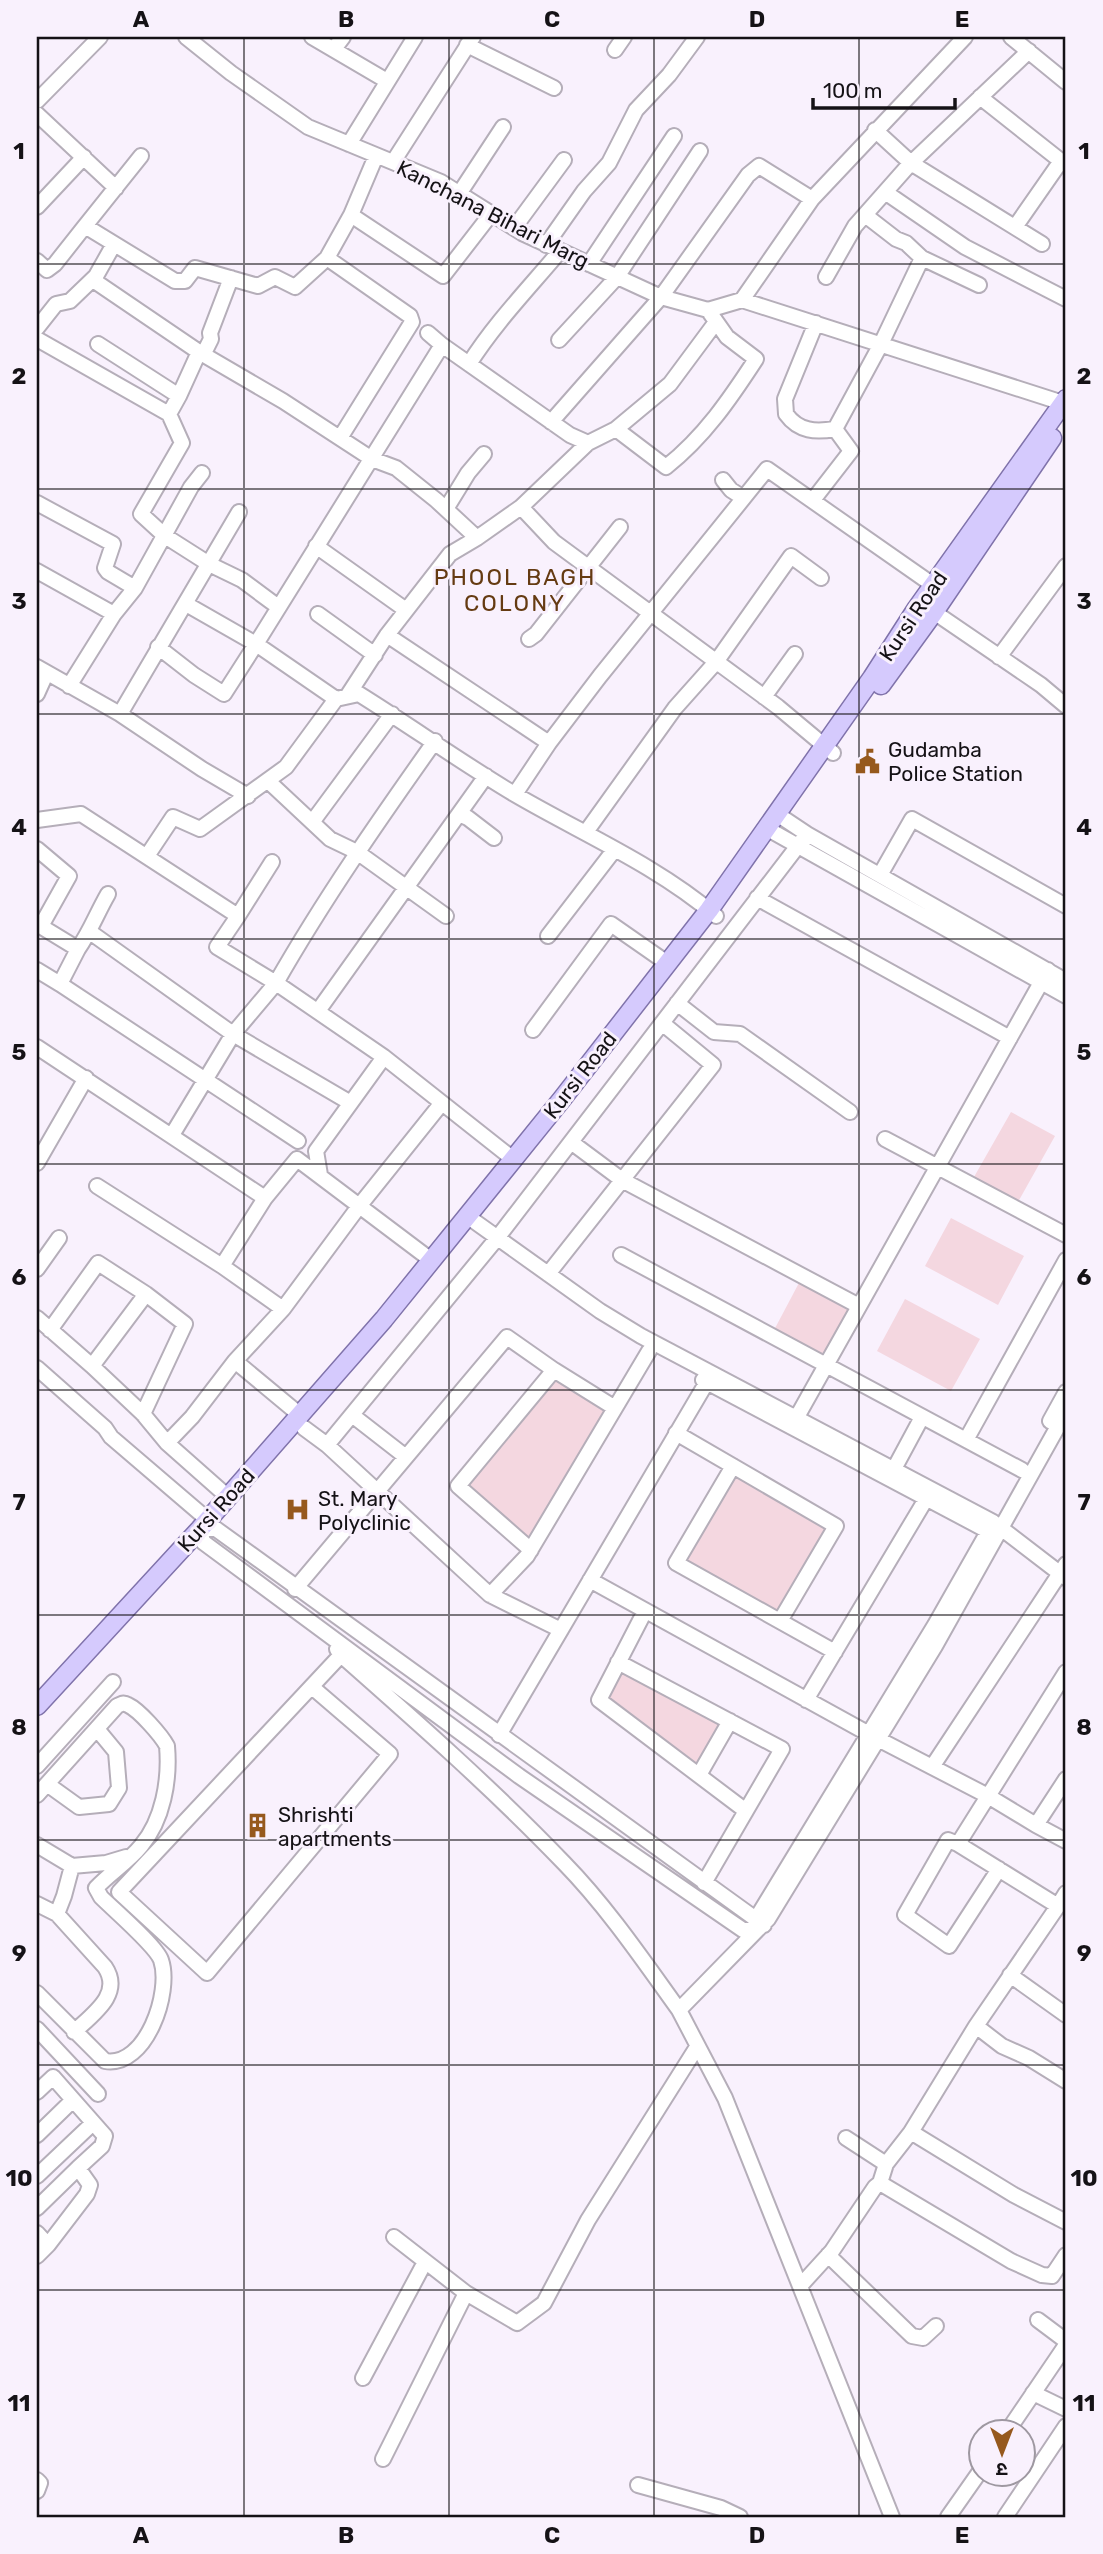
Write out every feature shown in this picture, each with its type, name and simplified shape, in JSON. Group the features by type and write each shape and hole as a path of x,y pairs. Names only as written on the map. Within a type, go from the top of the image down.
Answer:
{"main road":[{"name":"Kursi Road","path":"37,1706 90,1655 207,1530 468,1222 712,913 829,749 933,585 1065,407"},
{"name":"Kursi Road","path":"829,749 934,612 1065,407"},
{"name":"Kursi Road","path":"207,1530 228,1497 302,1421 431,1260 468,1222 513,1159 667,964 712,913"},
{"name":"Kursi Road","path":"37,1719 90,1655"}],"street":[{"path":"37,101 100,37"},
{"name":"Kanchana Bihari Marg","path":"186,37 231,73 308,127 441,182 514,228 553,248 661,298 712,316"},
{"path":"312,37 387,81"},
{"path":"334,49 343,37"},
{"path":"349,144 415,37"},
{"path":"615,50 624,37"},
{"path":"147,856 173,817 200,829 286,767 375,655 387,635 450,554 521,506 588,443 616,429 670,384 712,316 742,300 812,199 965,37"},
{"path":"1011,37 1066,82"},
{"path":"469,364 488,333 519,300 553,248 584,191 609,163 636,110 669,75 694,38"},
{"path":"393,162 470,41 554,88"},
{"path":"826,277 864,215 911,163 1029,51"},
{"path":"981,97 1064,163 1015,228"},
{"path":"37,114 116,188"},
{"path":"459,194 503,127"},
{"path":"875,130 911,163 1041,244"},
{"path":"589,264 674,136"},
{"path":"559,340 617,277 701,151"},
{"path":"37,261 47,270 54,264 141,156"},
{"path":"85,226 175,281 185,281 195,268 258,286 275,277 295,287 327,258 351,215 376,156"},
{"path":"37,206 84,157"},
{"path":"514,228 564,160"},
{"path":"551,422 661,298 748,175 759,166 812,199"},
{"path":"885,192 965,247 1066,299"},
{"path":"351,215 443,275 491,214"},
{"path":"864,215 896,239 906,243 922,258 979,285"},
{"path":"37,328 56,304 70,301 96,276 114,244"},
{"path":"327,258 410,316 412,322 340,438"},
{"path":"835,429 881,344 922,258"},
{"path":"96,276 96,282 201,353 284,401 372,459 396,468 477,538"},
{"path":"169,414 211,339 210,333 231,278"},
{"path":"742,300 1065,407"},
{"path":"616,429 666,467 689,449 726,404 756,359 727,337 712,316"},
{"path":"816,323 785,399 786,414 798,427 817,431 835,429"},
{"path":"428,333 551,422 588,443"},
{"path":"37,339 169,414 182,443 141,514 165,536 209,564 242,580 277,606"},
{"path":"99,344 179,396"},
{"path":"158,647 202,681 224,694 442,345"},
{"path":"813,500 850,451 835,429"},
{"path":"446,509 468,473 484,454"},
{"path":"515,794 549,743 600,676 767,468 933,585"},
{"path":"69,686 114,614 135,588 201,473"},
{"path":"723,480 731,490 742,497"},
{"path":"37,503 113,544 105,568 107,572 135,588"},
{"path":"521,506 554,542 764,697 829,749"},
{"path":"120,714 239,512"},
{"path":"529,639 620,527"},
{"path":"316,546 407,610"},
{"path":"586,832 675,708 716,662 792,556 821,578"},
{"path":"999,657 1066,566"},
{"path":"37,571 114,614"},
{"path":"186,604 342,697 359,694 515,794 660,876 712,913"},
{"path":"934,612 1041,685 1066,706"},
{"path":"318,614 375,655"},
{"path":"387,635 549,743"},
{"path":"764,697 795,654"},
{"path":"37,695 42,670 120,714 248,796"},
{"path":"313,821 392,714"},
{"path":"172,1135 233,1034 276,983 311,922 435,741"},
{"path":"318,1011 486,776"},
{"path":"268,781 330,839 357,852 446,916"},
{"path":"37,820 81,814 238,916"},
{"path":"459,814 494,838"},
{"path":"880,875 912,819 1066,906"},
{"path":"777,824 807,834 880,875 1045,976 1066,996"},
{"path":"777,824 797,846 1045,976 1066,981"},
{"path":"327,1445 495,1240 807,834"},
{"path":"37,849 69,876 39,925 78,949"},
{"path":"548,936 615,849"},
{"path":"272,862 217,947 276,983 384,1057 513,1159"},
{"path":"60,984 90,932 91,924 107,894"},
{"path":"757,898 1010,1038"},
{"path":"533,1030 611,924 667,964"},
{"path":"90,932 233,1034 349,1102"},
{"path":"37,970 298,1141"},
{"path":"794,1422 1045,976"},
{"path":"677,1003 714,1032 740,1034 850,1112"},
{"path":"548,1274 713,1065 662,1023"},
{"path":"37,1047 265,1198"},
{"path":"320,1175 316,1151 384,1057"},
{"path":"37,1163 86,1078"},
{"path":"167,1443 192,1417 235,1361 283,1309 360,1205 441,1104"},
{"path":"885,1139 1066,1235"},
{"path":"571,1142 622,1180 859,1306"},
{"path":"222,1266 265,1198 297,1159 431,1260"},
{"path":"97,1186 222,1266 283,1309"},
{"path":"468,1222 641,1336 709,1377 794,1422 926,1499 994,1527"},
{"path":"37,1269 59,1238"},
{"path":"495,1240 584,1311 649,1351 709,1377"},
{"path":"621,1255 1022,1470"},
{"path":"966,1440 1066,1259"},
{"path":"50,1330 98,1263 146,1294 185,1324 143,1414"},
{"path":"92,1366 146,1294"},
{"path":"37,1318 92,1366 143,1414 167,1443 228,1497"},
{"path":"295,1588 507,1337 615,1408"},
{"path":"490,1595 531,1550 649,1351"},
{"path":"235,1361 490,1595 561,1630"},
{"path":"37,1368 104,1428 207,1530 328,1634 519,1776 743,1930 759,1925"},
{"path":"531,1550 458,1486 554,1370"},
{"path":"499,1735 709,1377"},
{"path":"679,2010 731,1958 759,1925 873,1737 934,1646 1022,1470 1066,1392"},
{"path":"994,1527 1066,1412"},
{"path":"352,1415 406,1457"},
{"path":"894,1469 922,1417"},
{"path":"794,1422 894,1469 994,1527 1064,1572 932,1767"},
{"path":"676,1433 836,1526 780,1622"},
{"path":"733,1466 676,1563 835,1652"},
{"path":"806,1700 926,1499"},
{"path":"207,1530 295,1588 759,1925"},
{"path":"590,1580 1066,1841"},
{"path":"645,1611 599,1700 746,1811"},
{"path":"328,1634 341,1655 480,1781 566,1864 626,1937 679,2010 725,2098 892,2517"},
{"path":"312,1687 390,1754 207,1973 118,1892 341,1655"},
{"path":"618,1662 782,1749 704,1883"},
{"path":"958,1844 1066,1672"},
{"path":"37,1766 113,1682"},
{"path":"37,1993 105,2061 120,2061 144,2041 162,1998 165,1977 160,1957 96,1888 143,1844 160,1815 167,1746 149,1723 127,1704 117,1706 42,1790 79,1807 109,1804 119,1787 116,1752 97,1729"},
{"path":"699,1775 730,1721"},
{"path":"50,1751 66,1764"},
{"path":"1036,1825 1066,1779"},
{"path":"999,1869 949,1945 905,1915 948,1840 958,1844 999,1869 1058,1906"},
{"path":"37,1844 72,1866 106,1863 132,1856"},
{"path":"57,1914 72,1866"},
{"path":"801,2286 828,2255 880,2183 886,2164 911,2132 976,2026 1066,1893"},
{"path":"37,1904 57,1914 110,1975 111,1992 106,2000 74,2032"},
{"path":"1010,1975 1066,2015"},
{"path":"976,2026 1002,2046 1030,2058 1066,2081"},
{"path":"37,2029 98,2094"},
{"path":"394,2237 466,2293 517,2323 544,2303 587,2220 698,2047"},
{"path":"37,2092 52,2077 105,2136 102,2146 37,2208"},
{"path":"37,2135 73,2100"},
{"path":"37,2176 93,2123"},
{"path":"911,2132 1014,2195 1066,2222"},
{"path":"846,2138 886,2164"},
{"path":"37,2256 87,2194 90,2185 78,2168"},
{"path":"880,2183 1011,2261 1042,2275 1052,2276 1066,2255"},
{"path":"37,2233 48,2245"},
{"path":"828,2255 912,2336 923,2338 936,2326"},
{"path":"363,2378 425,2262"},
{"path":"383,2459 466,2293"},
{"path":"1016,2418 1066,2343 1038,2320"},
{"path":"1033,2393 1066,2409"},
{"path":"1005,2517 1064,2434"},
{"path":"37,2480 40,2483 37,2491"},
{"path":"638,2485 721,2508 740,2517"},
{"path":"948,2517 968,2488"}],"shaded area":[{"path":"1011,1112 1055,1136 1018,1202 974,1177"},
{"path":"951,1218 1024,1256 998,1305 925,1266"},
{"path":"800,1281 850,1307 823,1358 773,1332"},
{"path":"905,1299 980,1339 951,1391 877,1351"},
{"path":"553,1376 608,1411 530,1542 466,1485"},
{"path":"734,1474 830,1528 778,1614 682,1562"},
{"path":"619,1668 722,1724 696,1768 605,1699"}],"place":[{"name":"Gudamba Police Station","path":"868,761"},
{"name":"St. Mary Polyclinic","path":"298,1510"},
{"name":"Shrishti apartments","path":"258,1826"}],"district":[{"name":"PHOOL BAGH COLONY","path":"515,590"}]}
